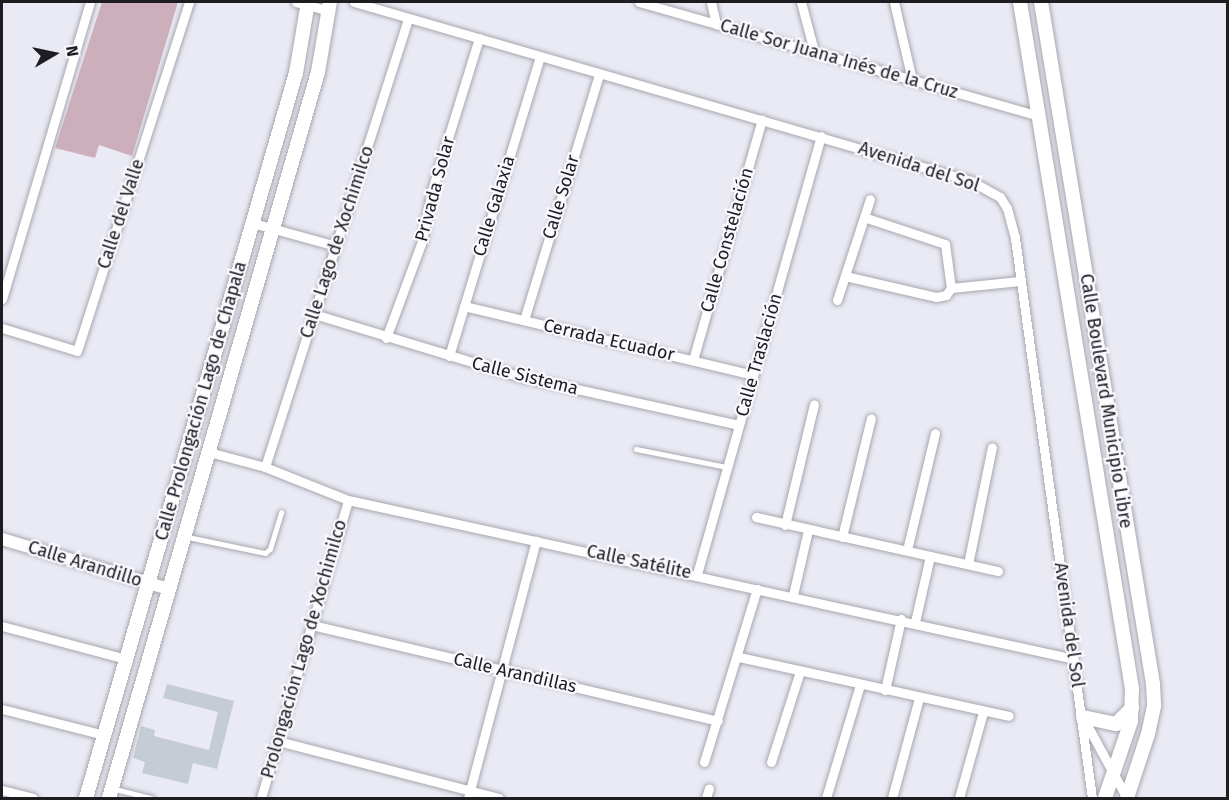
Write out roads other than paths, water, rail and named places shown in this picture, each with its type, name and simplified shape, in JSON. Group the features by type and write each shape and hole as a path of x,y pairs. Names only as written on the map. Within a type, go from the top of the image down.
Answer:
{"main road":[{"name":"Calle Boulevard Municipio Libre","path":"1020,2 1133,706 1105,798"},
{"name":"Calle Boulevard Municipio Libre","path":"1041,2 1153,684 1154,706 1148,734 1127,798"},
{"name":"Calle Prolongación Lago de Chapala","path":"86,798 296,73 304,3"},
{"name":"Calle Prolongación Lago de Chapala","path":"111,793 318,72 329,6"},
{"path":"1083,717 1116,724 1133,706"}],"street":[{"path":"2,300 90,2"},
{"name":"Calle del Valle","path":"2,328 77,351 189,2"},
{"name":"Avenida del Sol","path":"354,2 822,136 971,181 1000,197 1012,222 1083,717 1092,798"},
{"name":"Calle Sor Juana Inés de la Cruz","path":"639,2 1039,116"},
{"path":"711,2 716,24"},
{"path":"801,2 814,51"},
{"path":"894,2 912,80"},
{"path":"304,3 329,6"},
{"name":"Calle Lago de Xochimilco","path":"266,467 408,18"},
{"name":"Privada Solar","path":"386,338 422,241 432,190 479,38"},
{"name":"Calle Galaxia","path":"449,356 540,56"},
{"name":"Calle Solar","path":"524,320 599,74"},
{"name":"Calle Constelación","path":"693,360 762,120"},
{"name":"Calle Traslación","path":"697,574 822,136"},
{"path":"837,300 870,199"},
{"path":"845,276 936,297 946,295 951,288 945,244 864,217"},
{"path":"253,223 336,246"},
{"path":"951,288 1020,281"},
{"name":"Cerrada Ecuador","path":"464,306 753,375"},
{"name":"Calle Sistema","path":"314,314 386,338 518,376 739,425"},
{"path":"785,525 814,405"},
{"path":"842,537 871,418"},
{"path":"907,550 935,433"},
{"path":"968,564 992,447"},
{"name":"Calle Satélite","path":"209,452 266,467 348,500 793,595 1074,659"},
{"name":"Prolongación Lago de Xochimilco","path":"261,798 348,500"},
{"path":"756,517 998,571"},
{"path":"793,595 808,530"},
{"name":"Calle Arandillo","path":"2,539 169,589"},
{"path":"469,795 536,541"},
{"path":"915,622 930,556"},
{"path":"704,762 739,657 757,589"},
{"path":"885,690 901,619"},
{"name":"Calle Arandillas","path":"312,625 718,721"},
{"path":"2,626 126,659"},
{"path":"739,657 1009,717"},
{"path":"771,762 800,671"},
{"path":"826,798 860,685"},
{"path":"892,798 919,698"},
{"path":"2,709 104,735"},
{"path":"959,798 983,712"},
{"path":"1083,717 1127,798"},
{"path":"278,741 469,795 499,798"},
{"path":"706,798 709,788"},
{"path":"2,790 27,798"}],"lane":[{"path":"636,449 727,467"},
{"path":"184,536 257,554 265,553 270,549 281,513"},
{"path":"111,793 152,798"}]}
